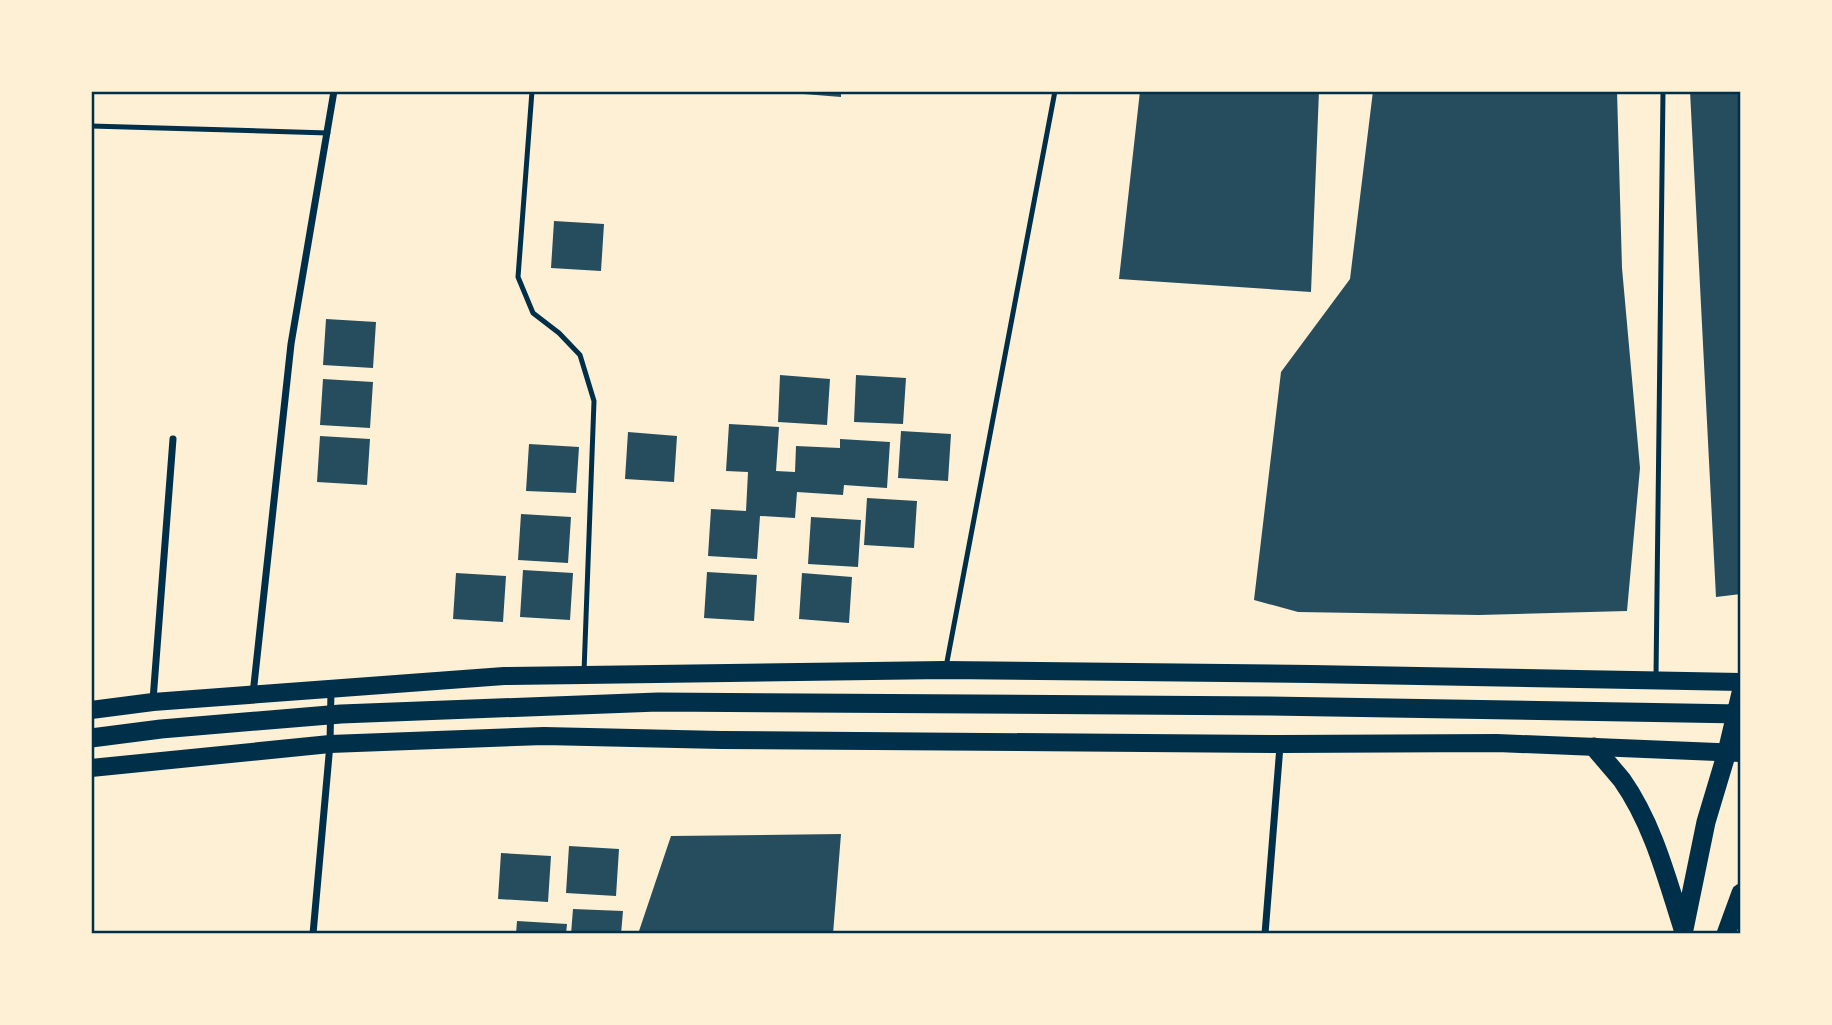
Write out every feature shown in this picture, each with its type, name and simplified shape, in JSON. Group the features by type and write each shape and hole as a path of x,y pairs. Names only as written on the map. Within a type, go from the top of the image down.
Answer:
{"highway":[{"path":"1683,932 1706,822 1734,752 1741,693"},
{"path":"91,738 161,729 341,715 658,702 1255,706 1741,714"},
{"path":"1594,747 1623,782 1645,820 1665,871 1683,932"},
{"path":"1726,934 1741,893"}],"main road":[{"path":"91,710 153,702 504,676 945,670 1741,682"},
{"path":"91,768 330,744 544,736 735,740 1497,743 1734,752"}],"street":[{"path":"253,695 290,344 334,91"},
{"path":"153,702 173,439"},
{"path":"313,934 330,744 331,689"},
{"path":"1265,934 1280,744"}],"lane":[{"path":"532,91 518,277 533,313 559,333 580,355 594,401 584,675"},
{"path":"945,670 1055,91"},
{"path":"1656,679 1663,91"},
{"path":"91,126 328,134"}],"building":[{"path":"841,91 841,97 791,93"},
{"path":"1140,91 1319,91 1311,292 1119,279"},
{"path":"1373,91 1617,91 1622,268 1640,468 1627,611 1479,615 1298,612 1254,600 1281,372 1350,279"},
{"path":"1690,91 1741,91 1741,594 1716,597"},
{"path":"554,221 604,224 601,271 551,268"},
{"path":"326,319 376,322 373,368 323,365"},
{"path":"780,375 830,379 827,425 778,422"},
{"path":"856,375 906,378 903,424 854,422"},
{"path":"323,379 373,382 370,428 320,425"},
{"path":"729,424 779,427 776,471 795,472 796,446 840,448 840,439 890,442 887,488 844,485 843,495 797,492 795,518 760,516 757,559 708,556 711,509 746,511 748,472 726,471"},
{"path":"901,431 951,434 948,481 898,478"},
{"path":"628,432 677,436 674,482 625,479"},
{"path":"320,436 370,439 367,485 317,482"},
{"path":"529,444 579,447 576,493 526,491"},
{"path":"867,498 917,501 914,548 864,545"},
{"path":"521,514 571,517 568,563 518,560"},
{"path":"811,517 861,520 858,567 808,564"},
{"path":"523,570 573,573 570,620 520,617"},
{"path":"707,572 757,575 754,621 704,618"},
{"path":"456,573 506,576 503,622 453,619"},
{"path":"802,573 852,577 849,623 799,619"},
{"path":"841,834 833,934 638,934 671,836"},
{"path":"569,846 619,849 616,896 566,893"},
{"path":"501,853 551,856 548,902 498,899"},
{"path":"573,909 623,911 621,934 571,934"},
{"path":"517,921 567,924 566,934 516,934"}]}
